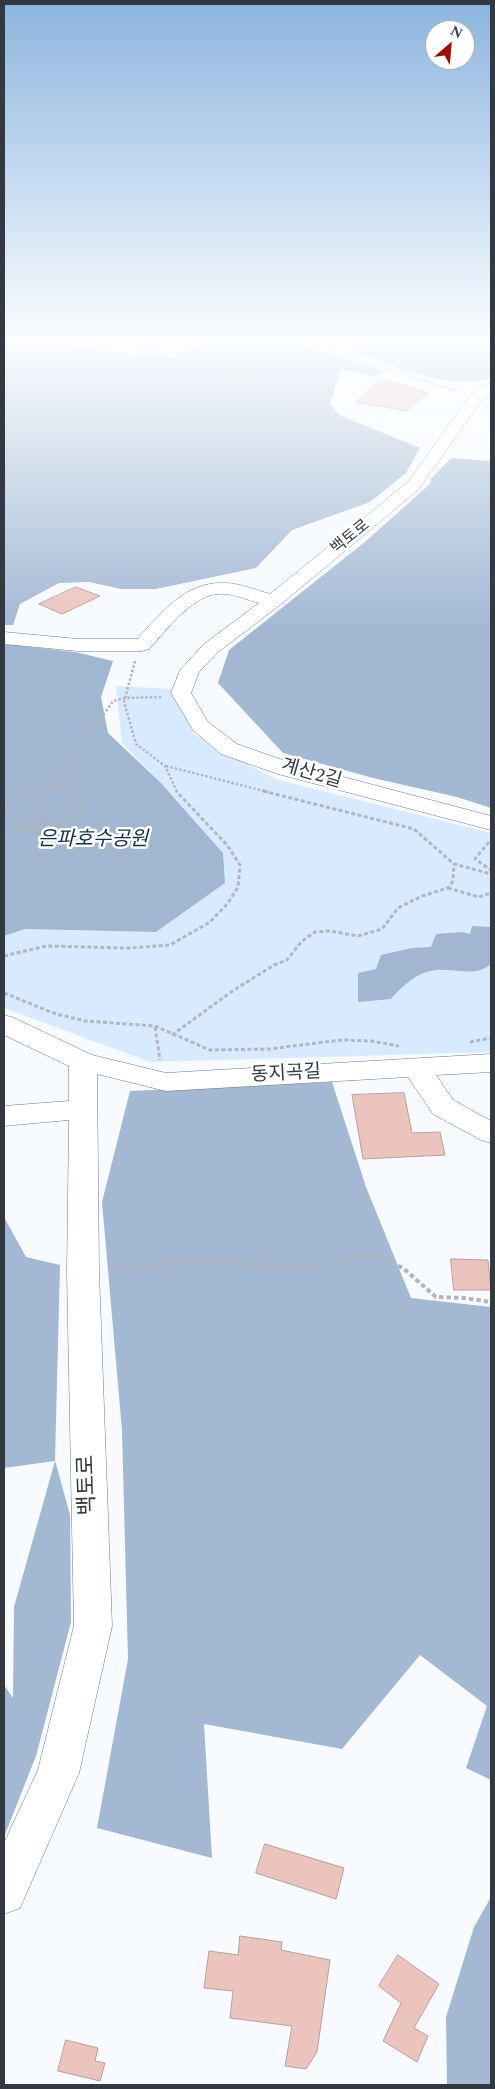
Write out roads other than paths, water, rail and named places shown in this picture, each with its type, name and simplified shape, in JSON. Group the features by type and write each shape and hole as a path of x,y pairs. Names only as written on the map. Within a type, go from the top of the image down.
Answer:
{"street":[{"name":"백토로","path":"182,696 181,693 190,670 211,648 273,601 413,486 450,435"},
{"path":"4,638 78,645 142,644 187,599 205,589 226,588 273,601"},
{"name":"계산2길","path":"182,696 200,726 229,748 286,769 491,822"},
{"name":"동지곡길","path":"4,1024 82,1062 166,1082 411,1056 491,1062"},
{"path":"411,1056 443,1107 491,1134"},
{"name":"백토로","path":"4,1892 58,1773 93,1626 83,1272 82,1062"},
{"path":"4,1116 82,1109"}],"water":[{"name":"은파호수공원","path":"4,644 75,652 113,661 101,697 108,733 160,782 223,853 225,883 156,932 25,929 4,936"},
{"path":"472,926 491,927 491,964 477,971 430,971 419,975 409,982 391,999 358,1002 358,973 376,969 381,955 412,948 431,947 436,934 462,932 470,934"}]}
